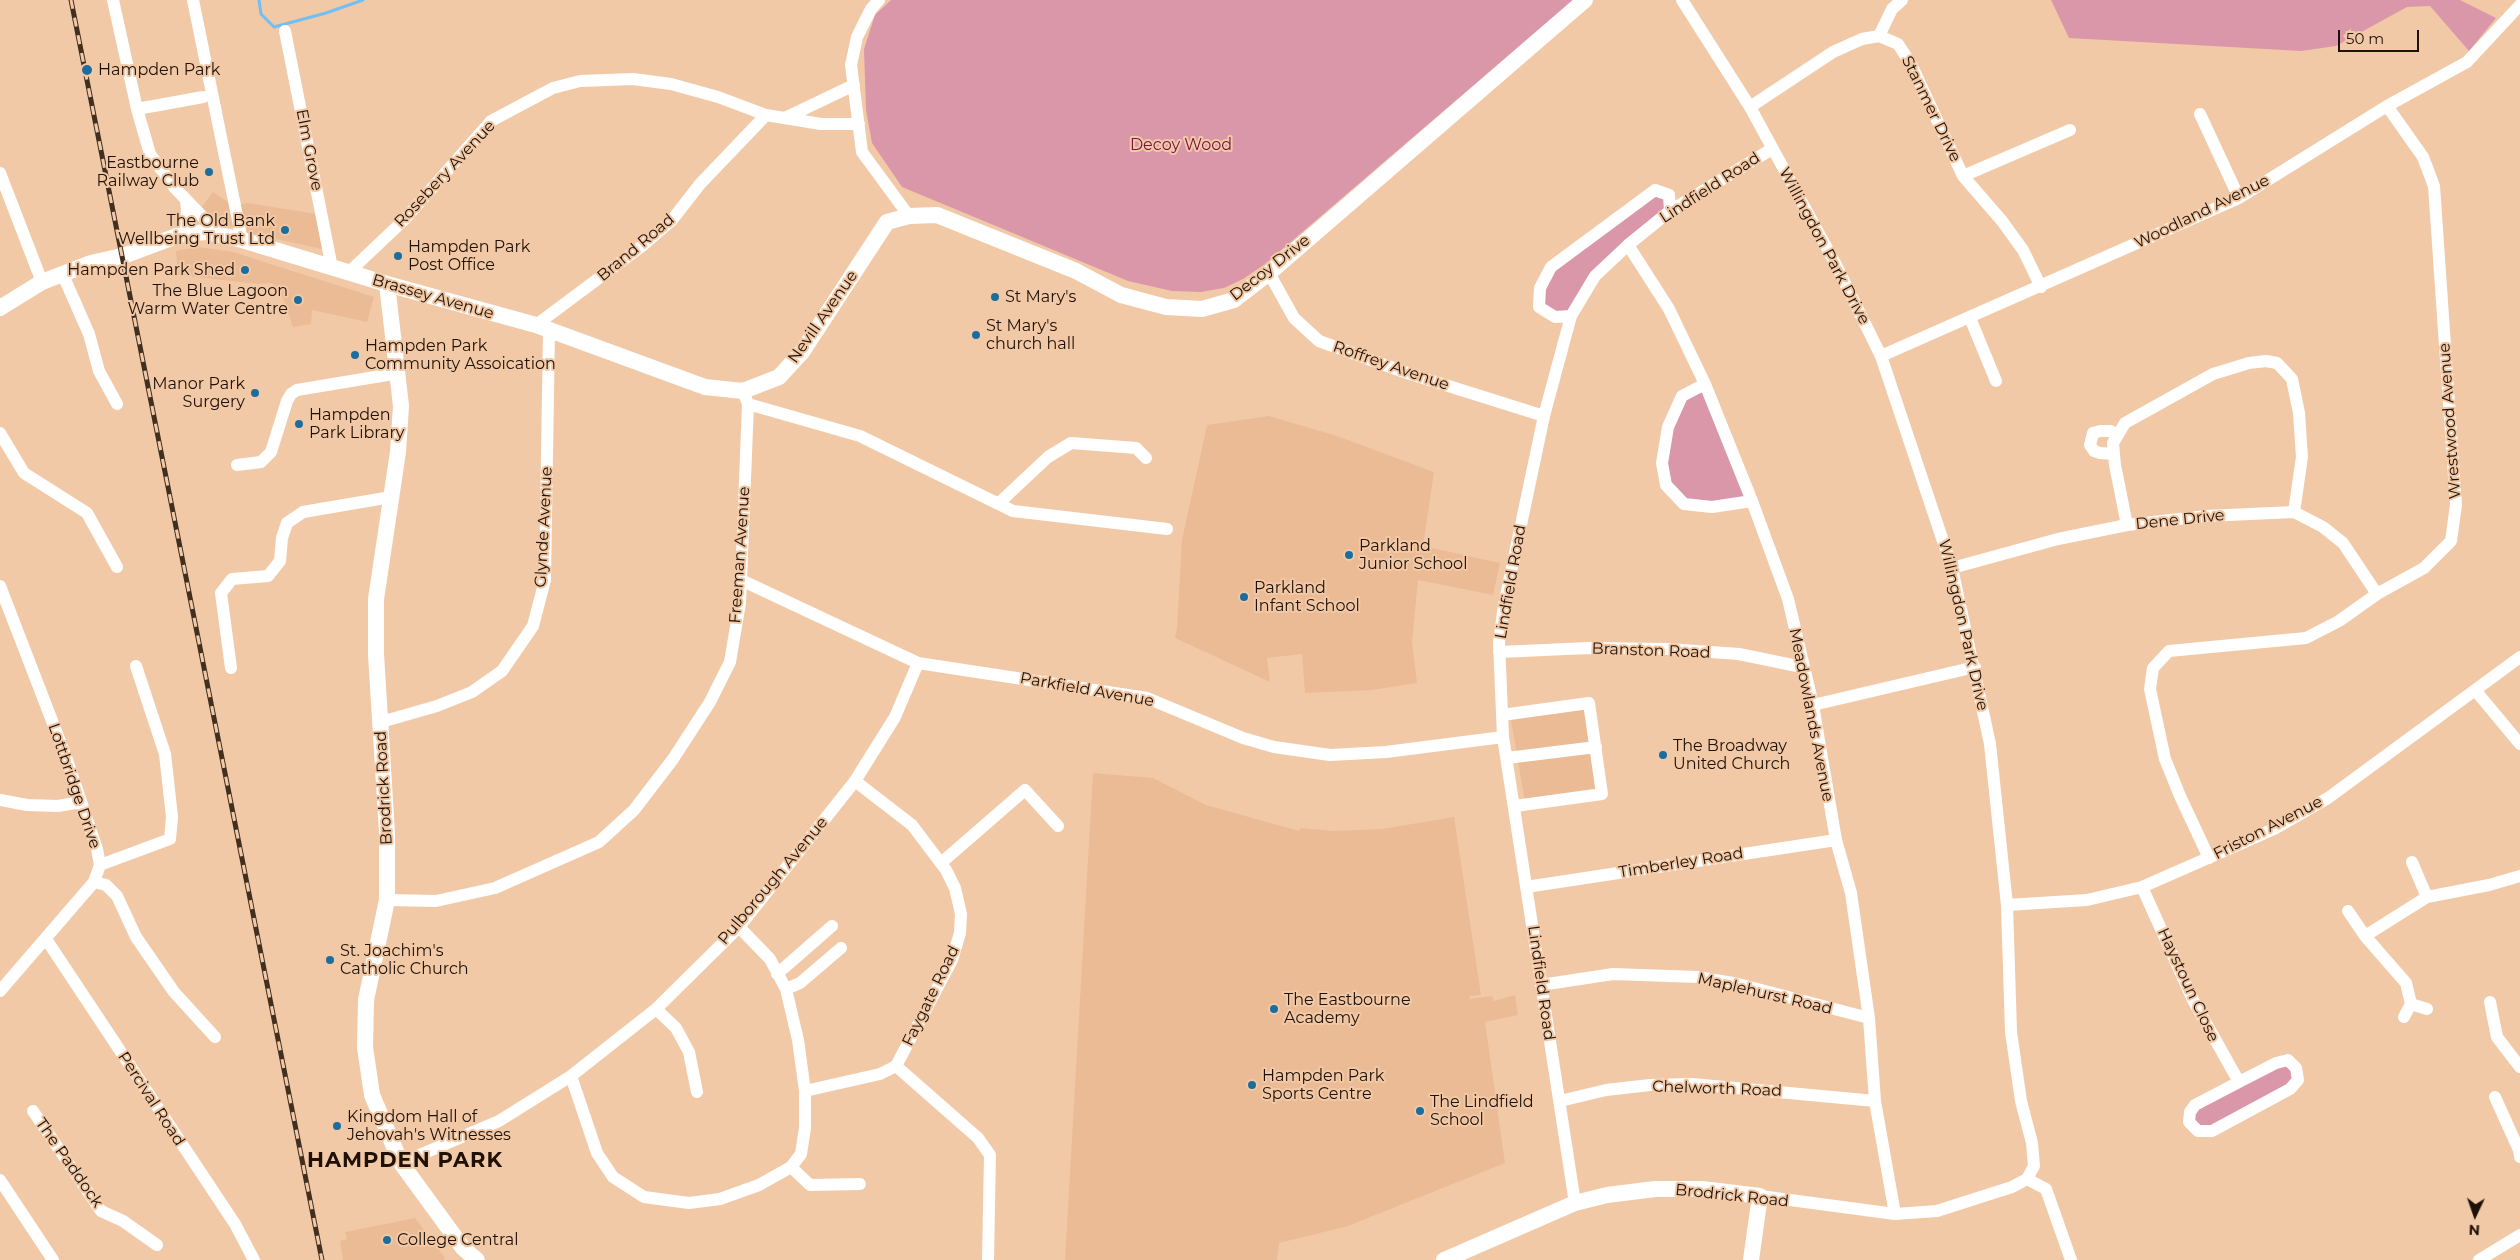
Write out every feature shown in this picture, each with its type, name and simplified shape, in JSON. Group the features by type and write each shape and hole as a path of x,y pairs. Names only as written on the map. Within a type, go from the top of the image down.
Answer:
{"street":[{"path":"113,0 137,109 150,154 174,187 219,234"},
{"path":"193,0 242,240"},
{"path":"879,0 870,9 857,37 851,65 862,152 909,216"},
{"name":"Decoy Drive","path":"887,222 909,216 937,214 1076,271 1122,295 1166,307 1202,309 1234,300 1269,273 1585,0"},
{"name":"Willingdon Park Drive","path":"1682,0 1750,107 1835,263 1881,356 1952,568 1975,667 1990,744 2007,905 2011,1032 2021,1101 2032,1143 2034,1166 2027,1178"},
{"path":"1750,107 1833,52 1862,39 1879,36 1892,9 1902,0"},
{"name":"Woodland Avenue","path":"1881,356 2041,287 2238,198 2387,106 2467,62 2520,6"},
{"name":"Elm Grove","path":"285,31 340,270"},
{"name":"Stanmer Drive","path":"1879,36 1898,44 1911,64 1963,176 2002,221 2023,250 2041,287"},
{"name":"Rosebery Avenue","path":"340,270 404,220 491,121 553,88 580,81 642,80 670,84 718,97 766,115 820,124 859,124"},
{"path":"785,118 854,85"},
{"path":"137,109 203,97"},
{"name":"Wrestwood Avenue","path":"2209,858 2165,759 2150,689 2153,668 2169,651 2306,638 2339,621 2377,594 2424,568 2450,541 2456,505 2434,186 2424,157 2387,106"},
{"path":"2200,114 2238,198"},
{"name":"Brand Road","path":"543,328 672,220 700,184 766,115"},
{"path":"1963,176 2070,130"},
{"name":"Lindfield Road","path":"1575,1203 1503,737 1499,652 1504,605 1544,416 1571,316 1595,276 1628,245 1670,211 1772,149"},
{"path":"0,173 42,282"},
{"path":"1571,316 1555,317 1538,307 1540,288 1551,267 1656,190 1669,195 1670,211"},
{"path":"182,234 187,211 186,200"},
{"name":"Nevill Avenue","path":"746,397 779,377 802,352 887,222"},
{"name":"Brassey Avenue","path":"0,308 42,282 91,263 121,256 182,234 219,234 543,328 705,386 746,397"},
{"name":"Meadowlands Avenue","path":"1628,245 1669,309 1705,384 1752,501 1788,599 1802,667 1813,705 1836,840 1851,893 1869,1018 1874,1101 1895,1214"},
{"name":"Roffrey Avenue","path":"1269,273 1294,318 1319,340 1407,373 1544,416"},
{"path":"63,275 88,334 99,371 117,404"},
{"name":"Brodrick Road","path":"387,284 399,373 401,406 398,452 376,599 376,654 387,832 387,900 366,1000 366,1047 372,1095 401,1163 463,1248 477,1260"},
{"path":"1970,318 1996,381"},
{"name":"Glynde Avenue","path":"381,722 438,706 472,692 502,671 533,626 545,580 543,328"},
{"path":"2127,525 2113,443 2125,423 2212,374 2249,363 2266,361 2277,363 2292,379 2298,413 2302,456 2294,512"},
{"path":"237,465 261,462 272,452 287,401 297,390 399,373"},
{"path":"1705,384 1682,396 1668,427 1662,463 1666,485 1684,504 1712,508 1752,501"},
{"path":"746,397 860,436 1013,511 1167,529"},
{"name":"Freeman Avenue","path":"387,900 436,901 495,888 599,842 634,810 673,759 710,702 730,662 740,603 746,397"},
{"path":"2114,454 2100,453 2090,445 2093,433 2111,431 2116,436"},
{"path":"0,434 24,473 86,514 117,567"},
{"path":"999,504 1048,457 1071,442 1136,448 1146,458"},
{"path":"231,668 221,593 232,579 268,576 280,562 282,538 287,523 303,512 391,497"},
{"name":"Dene Drive","path":"1952,568 2058,539 2127,525 2206,516 2294,512 2323,527 2343,542 2377,594"},
{"name":"Parkfield Avenue","path":"741,580 918,663 1147,698 1243,738 1274,747 1330,755 1386,752 1503,737"},
{"name":"Lottbridge Drive","path":"0,586 97,849 100,865 94,882"},
{"name":"Branston Road","path":"1499,652 1589,648 1668,649 1739,654 1802,667"},
{"name":"Friston Avenue","path":"2007,905 2086,900 2142,887 2274,829 2328,798 2520,657"},
{"name":"Pulborough Avenue","path":"401,1163 499,1121 571,1076 656,1009 739,927 855,781 895,717 918,663"},
{"path":"100,865 170,839 172,817 165,754 136,666"},
{"path":"1813,705 1975,667"},
{"path":"2475,690 2520,744"},
{"path":"1502,715 1589,703 1596,747 1602,794 1514,806"},
{"path":"1507,758 1596,747"},
{"name":"Faygate Road","path":"806,1092 880,1074 896,1066 952,960 960,933 961,914 955,888 941,863 912,825 855,781"},
{"path":"941,863 1025,790 1058,826"},
{"path":"0,800 27,805 58,806 81,802"},
{"name":"Timberley Road","path":"1526,887 1836,840"},
{"path":"2412,862 2427,898"},
{"path":"2365,936 2427,898 2490,885 2520,876"},
{"path":"0,991 94,882 106,885 118,896 136,937 174,992 215,1037"},
{"name":"Haystoun Close","path":"2142,887 2193,1000 2239,1082"},
{"path":"2348,911 2365,936 2406,983 2411,1004 2404,1017"},
{"path":"777,974 832,926"},
{"path":"571,1076 597,1153 613,1177 644,1196 689,1203 720,1200 759,1185 791,1167 801,1154 806,1092 798,1040 786,989 770,959 739,927"},
{"name":"Percival Road","path":"46,939 235,1224 254,1260"},
{"path":"786,989 800,983 841,948"},
{"name":"Maplehurst Road","path":"1541,985 1612,974 1698,977 1738,984 1869,1018"},
{"path":"2490,1002 2498,1037 2520,1067"},
{"path":"2411,1004 2427,1009"},
{"path":"656,1009 676,1028 689,1052 697,1092"},
{"path":"2288,1060 2296,1068 2298,1080 2290,1089 2212,1131 2198,1131 2189,1122 2190,1112 2196,1105 2239,1082 2276,1063 2288,1060"},
{"path":"896,1066 978,1138 990,1155 988,1260"},
{"name":"Chelworth Road","path":"1560,1101 1606,1090 1650,1085 1692,1084 1874,1101"},
{"path":"2495,1097 2520,1157"},
{"name":"The Paddock","path":"33,1111 101,1211 123,1221 157,1245"},
{"path":"791,1167 810,1185 860,1184"},
{"path":"2027,1178 2046,1189 2071,1260"},
{"name":"Brodrick Road","path":"1444,1260 1575,1203 1607,1195 1655,1189 1702,1189 1895,1214 1937,1212 2012,1187 2027,1178"},
{"path":"0,1180 53,1260"},
{"path":"1751,1260 1760,1196"},
{"path":"2480,1260 2520,1235"}],"shaded area":[{"path":"213,192 234,206 247,203 317,214 322,249 244,232 224,224 201,208"},
{"path":"198,247 233,252 374,297 367,322 312,310 311,324 293,327 280,290 272,283 258,284 178,275 176,251"},
{"name":"Parkland Junior School","path":"1269,416 1337,436 1434,472 1423,546 1500,563 1493,595 1418,580 1412,642 1417,683 1372,690 1305,693 1302,654 1267,658 1270,682 1175,638 1182,540 1207,425"},
{"path":"1587,707 1600,789 1525,802 1511,720"},
{"name":"The Eastbourne Academy","path":"1093,773 1153,778 1206,805 1299,831 1300,828 1333,831 1382,829 1454,817 1481,995 1470,996 1469,999 1492,996 1494,1001 1515,995 1518,1015 1485,1022 1505,1163 1348,1226 1279,1243 1277,1260 1065,1260"},
{"name":"College Central","path":"415,1218 445,1258 444,1260 343,1260 340,1241 347,1239 345,1232"}],"green space":[{"name":"Decoy Wood","path":"891,0 1573,0 1265,264 1243,279 1224,288 1201,292 1172,291 1128,281 902,187 872,143 866,110 864,49 875,15"},
{"path":"2051,0 2460,0 2496,18 2469,51 2430,6 2407,7 2336,46 2301,51 2069,38"},
{"path":"1655,190 1669,195 1670,211 1595,276 1571,316 1539,307 1551,267"},
{"path":"1705,384 1752,501 1684,504 1666,485 1668,427 1682,396"},
{"path":"2276,1063 2296,1068 2290,1089 2198,1131 2190,1112"}],"waterway":[{"path":"259,0 261,14 274,27 326,13 363,0"}],"railway":[{"path":"71,0 322,1260"}],"place":[{"name":"Hampden Park","path":"87,70"},
{"name":"Eastbourne Railway Club","path":"209,172"},
{"name":"The Old Bank Wellbeing Trust Ltd","path":"285,230"},
{"name":"Hampden Park Post Office","path":"398,256"},
{"name":"Hampden Park Shed","path":"245,270"},
{"name":"St Mary's","path":"995,297"},
{"name":"The Blue Lagoon Warm Water Centre","path":"298,300"},
{"name":"St Mary's church hall","path":"976,335"},
{"name":"Hampden Park Community Assoication","path":"355,355"},
{"name":"Manor Park Surgery","path":"255,393"},
{"name":"Hampden Park Library","path":"299,424"},
{"name":"Parkland Junior School","path":"1349,555"},
{"name":"Parkland Infant School","path":"1244,597"},
{"name":"The Broadway United Church","path":"1663,755"},
{"name":"St. Joachim's Catholic Church","path":"330,960"},
{"name":"The Eastbourne Academy","path":"1274,1009"},
{"name":"Hampden Park Sports Centre","path":"1252,1085"},
{"name":"The Lindfield School","path":"1420,1111"},
{"name":"Kingdom Hall of Jehovah's Witnesses","path":"337,1126"},
{"name":"College Central","path":"387,1240"}],"district":[{"name":"HAMPDEN PARK","path":"405,1161"}]}
